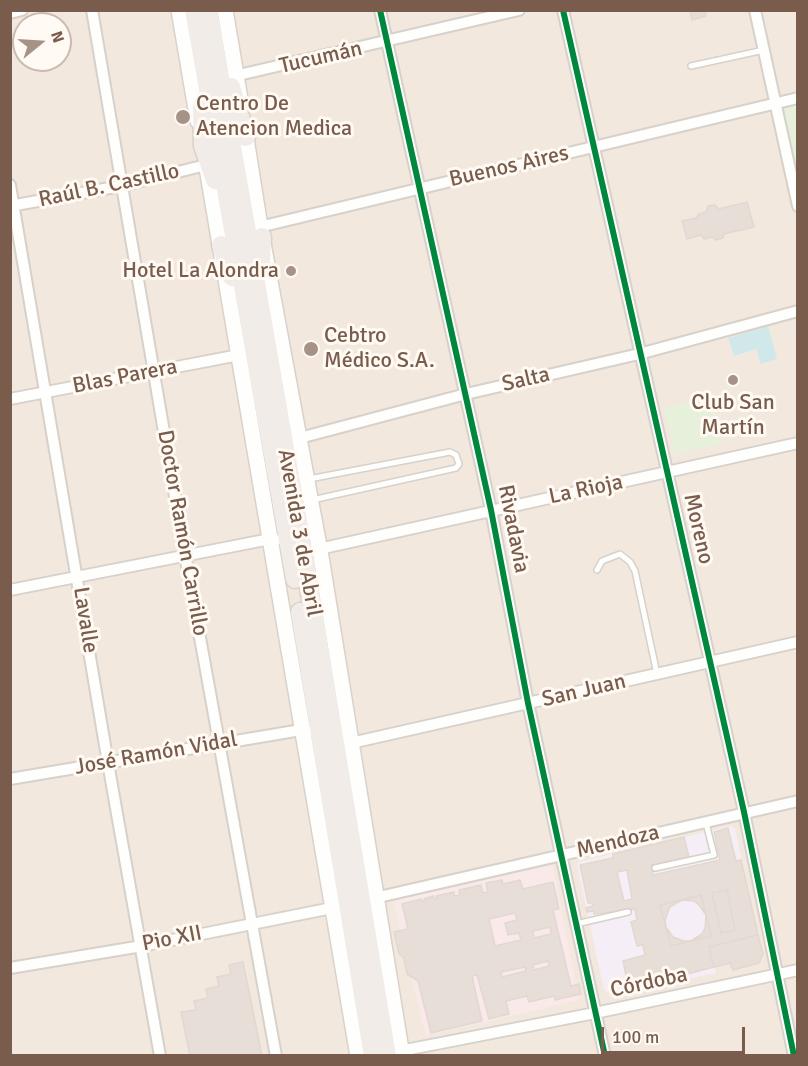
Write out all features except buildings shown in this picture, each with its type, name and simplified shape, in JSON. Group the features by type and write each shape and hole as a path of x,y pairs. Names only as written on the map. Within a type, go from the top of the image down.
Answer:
{"highway":[{"path":"193,10 214,81 246,137"},
{"path":"209,10 214,81 202,101 203,146 238,234 260,265 268,387"},
{"name":"Avenida 3 de Abril","path":"214,81 238,234"},
{"path":"238,234 231,272 242,324 268,387"},
{"name":"Avenida 3 de Abril","path":"268,387 277,444 303,545 318,733 388,1054"}],"main road":[{"name":"Avenida 3 de Abril","path":"178,10 214,81"},
{"name":"Avenida 3 de Abril","path":"214,81 225,10"},
{"name":"Avenida 3 de Abril","path":"246,137 238,234 239,355 277,444 307,479 311,500 303,545 351,743 358,1056"},
{"name":"Avenida 3 de Abril","path":"203,146 206,165 238,234 277,444 270,539 318,733 355,903"}],"street":[{"path":"10,13 21,10"},
{"name":"Doctor Ramón Carrillo","path":"92,10 185,555 276,1056"},
{"name":"Rivadavia","path":"380,10 491,510 528,704 604,1056"},
{"name":"Tucumán","path":"214,81 387,43 519,10"},
{"name":"Moreno","path":"563,10 744,812 794,1056"},
{"path":"755,10 798,206"},
{"name":"Buenos Aires","path":"238,234 798,98"},
{"name":"Raúl B. Castillo","path":"12,205 121,186 206,165"},
{"name":"Lavalle","path":"10,185 160,1056"},
{"name":"Salta","path":"277,444 466,394 639,354 798,311"},
{"name":"Blas Parera","path":"10,399 239,355"},
{"name":"La Rioja","path":"270,539 303,545 491,510 798,443"},
{"path":"10,590 270,539"},
{"name":"San Juan","path":"351,743 798,642"},
{"path":"318,733 351,743"},
{"name":"José Ramón Vidal","path":"10,779 220,742 318,733"},
{"name":"Mendoza","path":"355,903 798,801"},
{"name":"Pio XII","path":"10,968 142,946 355,903"},
{"name":"Córdoba","path":"388,1054 798,970"}],"lane":[{"path":"691,66 764,50"},
{"path":"307,479 450,452 456,455 459,464 456,468 311,500"},
{"path":"597,570 602,561 620,554 630,562 635,571 657,674"},
{"path":"655,868 714,855 705,821"},
{"path":"576,924 628,912"}],"shaded area":[{"path":"11,11 797,11 797,1055 11,1055"},
{"path":"731,826 735,829 758,935 710,947 716,973 612,994 604,990 577,865 579,862"},
{"path":"553,865 579,1000 426,1036 393,901"}],"green space":[{"path":"797,101 797,195 781,116 789,103"},
{"path":"710,397 717,421 693,427 716,422 722,443 675,455 664,408"}],"water":[{"path":"768,326 777,359 761,364 756,349 734,356 728,338"}],"cycle path":[{"path":"380,10 491,510 528,703 605,1056"},
{"path":"563,10 744,812 794,1056"}],"place":[{"name":"Centro De Atencion Medica","path":"183,117"},
{"name":"Hotel La Alondra","path":"291,271"},
{"name":"Cebtro Médico S.A.","path":"311,349"},
{"name":"Club San Martín","path":"733,380"}]}
